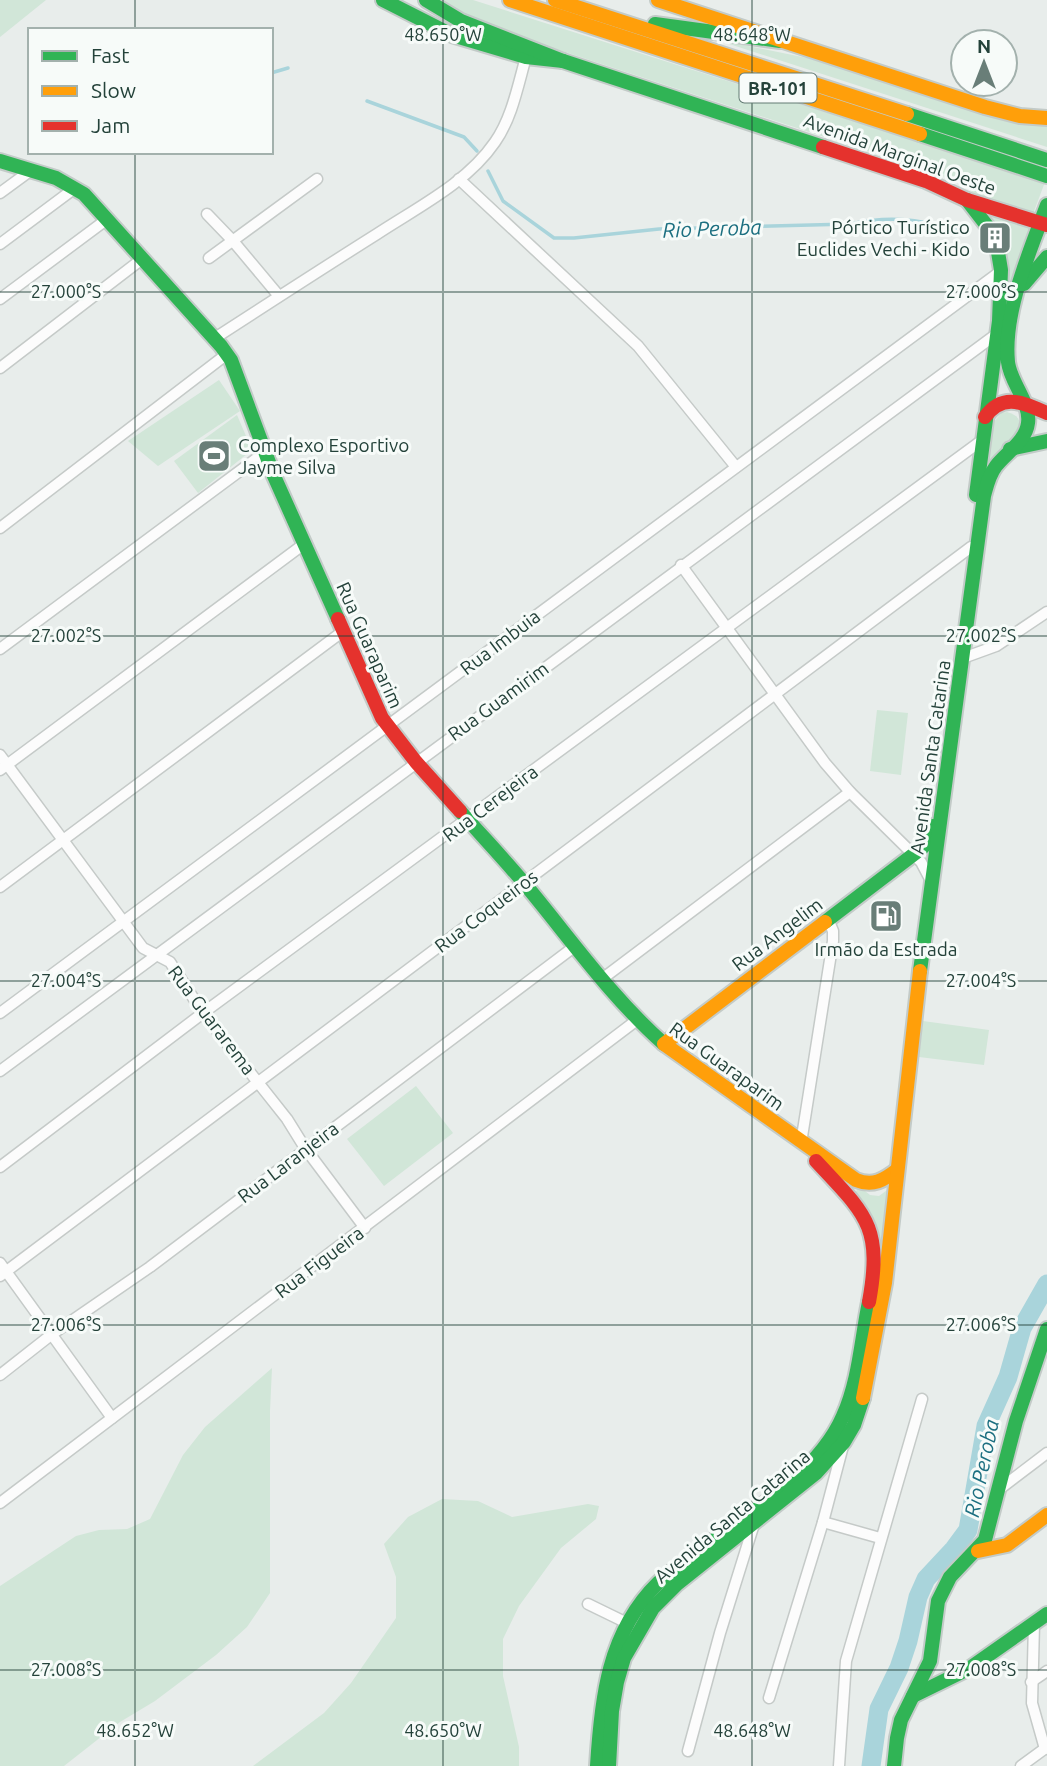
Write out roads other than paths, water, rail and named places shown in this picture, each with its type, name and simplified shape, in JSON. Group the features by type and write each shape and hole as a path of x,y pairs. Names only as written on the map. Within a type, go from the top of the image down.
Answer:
{"main road":[{"name":"Avenida Marginal Oeste","path":"383,0 452,35 526,57 563,61 926,181 967,200 1044,224"},
{"path":"426,0 461,21 563,61"},
{"name":"BR-101","path":"510,0 1047,176"},
{"name":"BR-101","path":"555,0 1047,160"},
{"path":"658,0 1004,113 1047,118"},
{"path":"609,18 780,41"},
{"name":"Rua Guaraparim","path":"0,161 57,178 89,198 227,354 264,453 369,694 387,726 415,762 524,883 574,947 637,1020 664,1044 856,1180 872,1184 882,1182 897,1170"},
{"name":"Avenida Santa Catarina","path":"913,855 928,842 932,834 971,547 981,441 998,333 1001,271 999,254 992,230 967,200"},
{"name":"Avenida Santa Catarina","path":"609,1766 617,1682 624,1658 653,1608 677,1584 816,1473 844,1442 862,1404 885,1283 932,885 984,496 988,479 995,467 1021,438 1028,424 1027,411 1011,373 1008,354 1011,323 1020,289 1044,224 1047,205"},
{"path":"1020,289 1047,257"},
{"path":"985,416 989,409 1000,401 1021,402 1047,414"},
{"path":"1010,449 1047,441"},
{"name":"Rua Angelim","path":"664,1044 913,855"},
{"name":"Rua Guaraparim","path":"801,1143 865,1218"},
{"name":"Avenida Santa Catarina","path":"597,1766 604,1684 611,1655 627,1623 650,1589 784,1486 808,1464 836,1431 855,1375 873,1268 873,1241 865,1218"},
{"path":"894,1766 900,1724 911,1696 924,1678 930,1661 942,1589 946,1581 978,1551 989,1529 1016,1421 1046,1333"},
{"path":"978,1551 1007,1545 1047,1515"},
{"path":"911,1696 970,1668 1047,1614"}],"street":[{"path":"215,338 459,179 479,161 502,130 526,57"},
{"path":"0,193 30,171"},
{"path":"209,258 317,179"},
{"path":"459,179 638,346 736,467"},
{"path":"0,244 75,188"},
{"path":"207,214 279,296"},
{"path":"0,299 106,220"},
{"path":"0,368 142,259"},
{"name":"Rua Imbuia","path":"0,1013 1001,271"},
{"name":"Rua Guamirim","path":"0,1071 998,333"},
{"path":"0,528 227,354"},
{"name":"Rua Cerejeira","path":"0,1167 203,1013 981,441"},
{"path":"0,649 264,453"},
{"path":"4,767 304,544"},
{"name":"Rua Coqueiros","path":"2,1270 258,1082 971,547"},
{"path":"681,565 825,763 913,855 925,869 932,885"},
{"path":"963,658 996,646 1047,612"},
{"path":"0,887 342,632"},
{"name":"Rua Guararema","path":"0,755 4,767 144,948 170,962 203,1013 258,1082 365,1227"},
{"path":"602,979 850,792"},
{"path":"801,1143 833,941 833,931 828,919"},
{"name":"Rua Laranjeira","path":"0,1375 51,1335 150,1267 574,947"},
{"name":"Rua Figueira","path":"0,1503 637,1020"},
{"path":"2,1270 112,1418"},
{"path":"839,1766 846,1661 922,1399"},
{"path":"769,1698 823,1522 844,1442"},
{"path":"997,1490 1047,1453"},
{"path":"823,1522 880,1538"},
{"path":"688,1751 754,1523"},
{"path":"588,1604 627,1623"},
{"path":"1022,1766 1046,1748 1034,1711 1031,1682 1034,1623"},
{"path":"1031,1682 1047,1671"}],"waterway":[{"name":"Rio Peroba","path":"273,72 288,68"},
{"name":"Rio Peroba","path":"367,101 464,137 477,151"},
{"name":"Rio Peroba","path":"488,171 503,201 554,238 659,229 850,224 881,219 922,222 966,231"},
{"name":"Rio Peroba","path":"871,1766 879,1709 899,1668 918,1597 926,1579 968,1530 986,1426 1008,1377 1022,1328 1047,1284"}],"place":[{"name":"Pórtico Turístico Euclides Vechi - Kido","path":"995,238"},
{"name":"Complexo Esportivo Jayme Silva","path":"214,456"},
{"name":"Irmão da Estrada","path":"886,916"}]}
